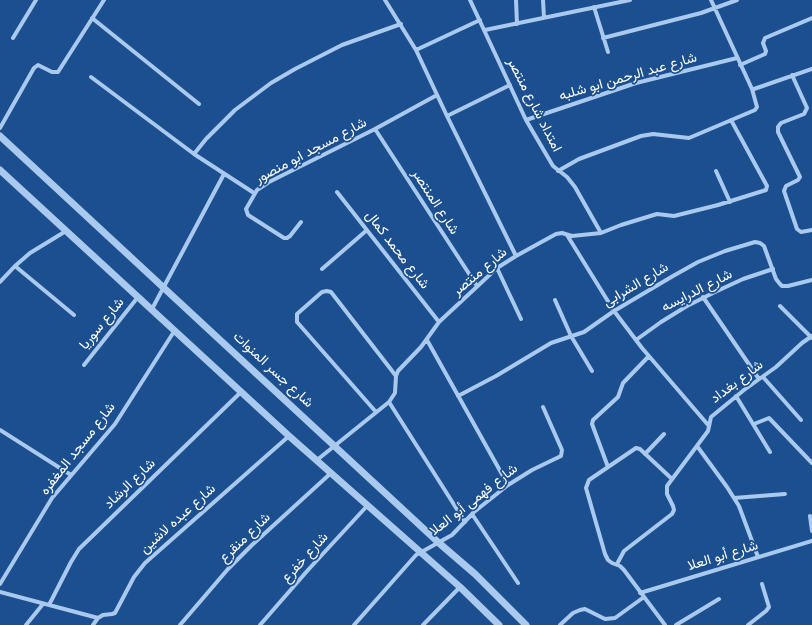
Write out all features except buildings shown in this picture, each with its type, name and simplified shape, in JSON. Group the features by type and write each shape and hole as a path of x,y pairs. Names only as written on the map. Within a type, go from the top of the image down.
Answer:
{"street":[{"path":"13,38 36,0"},
{"path":"0,128 34,68 38,65 52,72 58,72 104,0"},
{"path":"385,0 416,50 446,116 516,256"},
{"name":"امتداد شارع منتصر","path":"470,0 526,120 550,161 558,171 572,182 601,233"},
{"path":"516,0 517,24"},
{"path":"543,0 544,18"},
{"path":"485,30 594,7 610,2 630,0"},
{"path":"558,171 579,159 641,136 653,134 689,138 756,109 757,107 752,89 711,0"},
{"path":"603,38 701,13 737,0"},
{"path":"594,7 608,52"},
{"path":"92,18 199,104"},
{"path":"740,65 764,55 766,51 763,43 765,38 812,18"},
{"path":"416,50 480,20"},
{"path":"194,154 206,139 235,110 271,83 342,45 401,24"},
{"name":"شارع عبد الرحمن ابو شلبه","path":"526,120 636,83 737,58"},
{"path":"752,89 812,69"},
{"path":"792,75 807,108 804,114 781,123 778,127 778,132 799,176 798,180 786,186 784,191 797,229 801,232 811,230"},
{"path":"91,77 194,154 254,193"},
{"path":"446,116 510,85"},
{"name":"شارع مسجد ابو منصور","path":"301,222 290,236 286,238 282,237 247,213 246,207 254,193 269,182 375,129 437,95"},
{"name":"شارع منتصر","path":"396,376 402,366 413,357 427,340 439,322 497,268 556,234 562,233 572,236 601,233 657,214 674,216 730,202 766,190 767,186 731,120"},
{"name":"شارع المنتصر","path":"375,129 477,286"},
{"name":"شارع جسر المنوات","path":"0,136 439,543 475,574 526,625"},
{"path":"0,170 242,391 289,436 460,587 499,625"},
{"path":"716,171 730,202"},
{"path":"152,309 224,174"},
{"name":"شارع محمد كمال","path":"337,192 439,322"},
{"path":"322,269 367,230"},
{"path":"0,282 30,253 66,231"},
{"path":"567,234 614,311 648,357 709,426"},
{"name":"شارع الشرابى","path":"458,396 496,376 550,343 584,332 614,311 698,262 725,251 755,242 760,243 764,246 778,282 782,286 812,280"},
{"path":"15,266 74,315"},
{"path":"497,268 521,319"},
{"name":"شارع الدرايسه","path":"636,340 661,322 704,297 773,269"},
{"path":"317,460 389,402 395,393 396,376 331,292 322,292 297,314 297,322 376,412"},
{"name":"شارع سوريا","path":"84,366 138,297"},
{"path":"704,297 761,378 800,420"},
{"path":"555,300 571,336 592,371"},
{"path":"780,306 812,337"},
{"name":"شارع مسجد المغفره","path":"0,584 48,505 71,475 115,424 175,330"},
{"name":"شارع بغداد","path":"616,564 624,551 672,514 674,510 673,506 666,490 668,484 708,431 711,417 736,396 776,367 802,343 812,337"},
{"path":"427,340 508,485"},
{"path":"608,467 593,425 593,420 618,397 623,383 648,357"},
{"name":"شارع الرشاد","path":"49,605 79,549 242,391"},
{"path":"736,396 770,452"},
{"path":"389,402 465,522"},
{"name":"شارع فهمى أبو العلا","path":"354,625 420,552 452,535 472,514 508,485 562,454 562,450 543,407"},
{"path":"754,424 768,418 812,463"},
{"path":"0,430 71,475"},
{"path":"645,454 664,434"},
{"name":"شارع عبده لاشين","path":"98,618 103,615 115,613 134,577 145,564 289,436"},
{"path":"697,446 734,498 743,515 758,557"},
{"path":"665,625 624,570 612,563 605,554 586,488 589,480 636,448 640,449 672,479"},
{"name":"شارع منقرع","path":"180,625 228,569 331,473"},
{"path":"734,498 785,494"},
{"name":"شارع خفرع","path":"260,625 367,506"},
{"path":"472,514 518,583"},
{"path":"810,516 812,531"},
{"name":"شارع أبو العلا","path":"640,593 812,541"},
{"path":"748,625 766,611 768,607 762,584"},
{"path":"423,625 460,587"},
{"path":"0,592 98,618 93,625"},
{"path":"560,625 573,613 586,609 605,619 615,618 644,597"},
{"path":"676,625 719,599"},
{"path":"26,625 43,604"}]}
